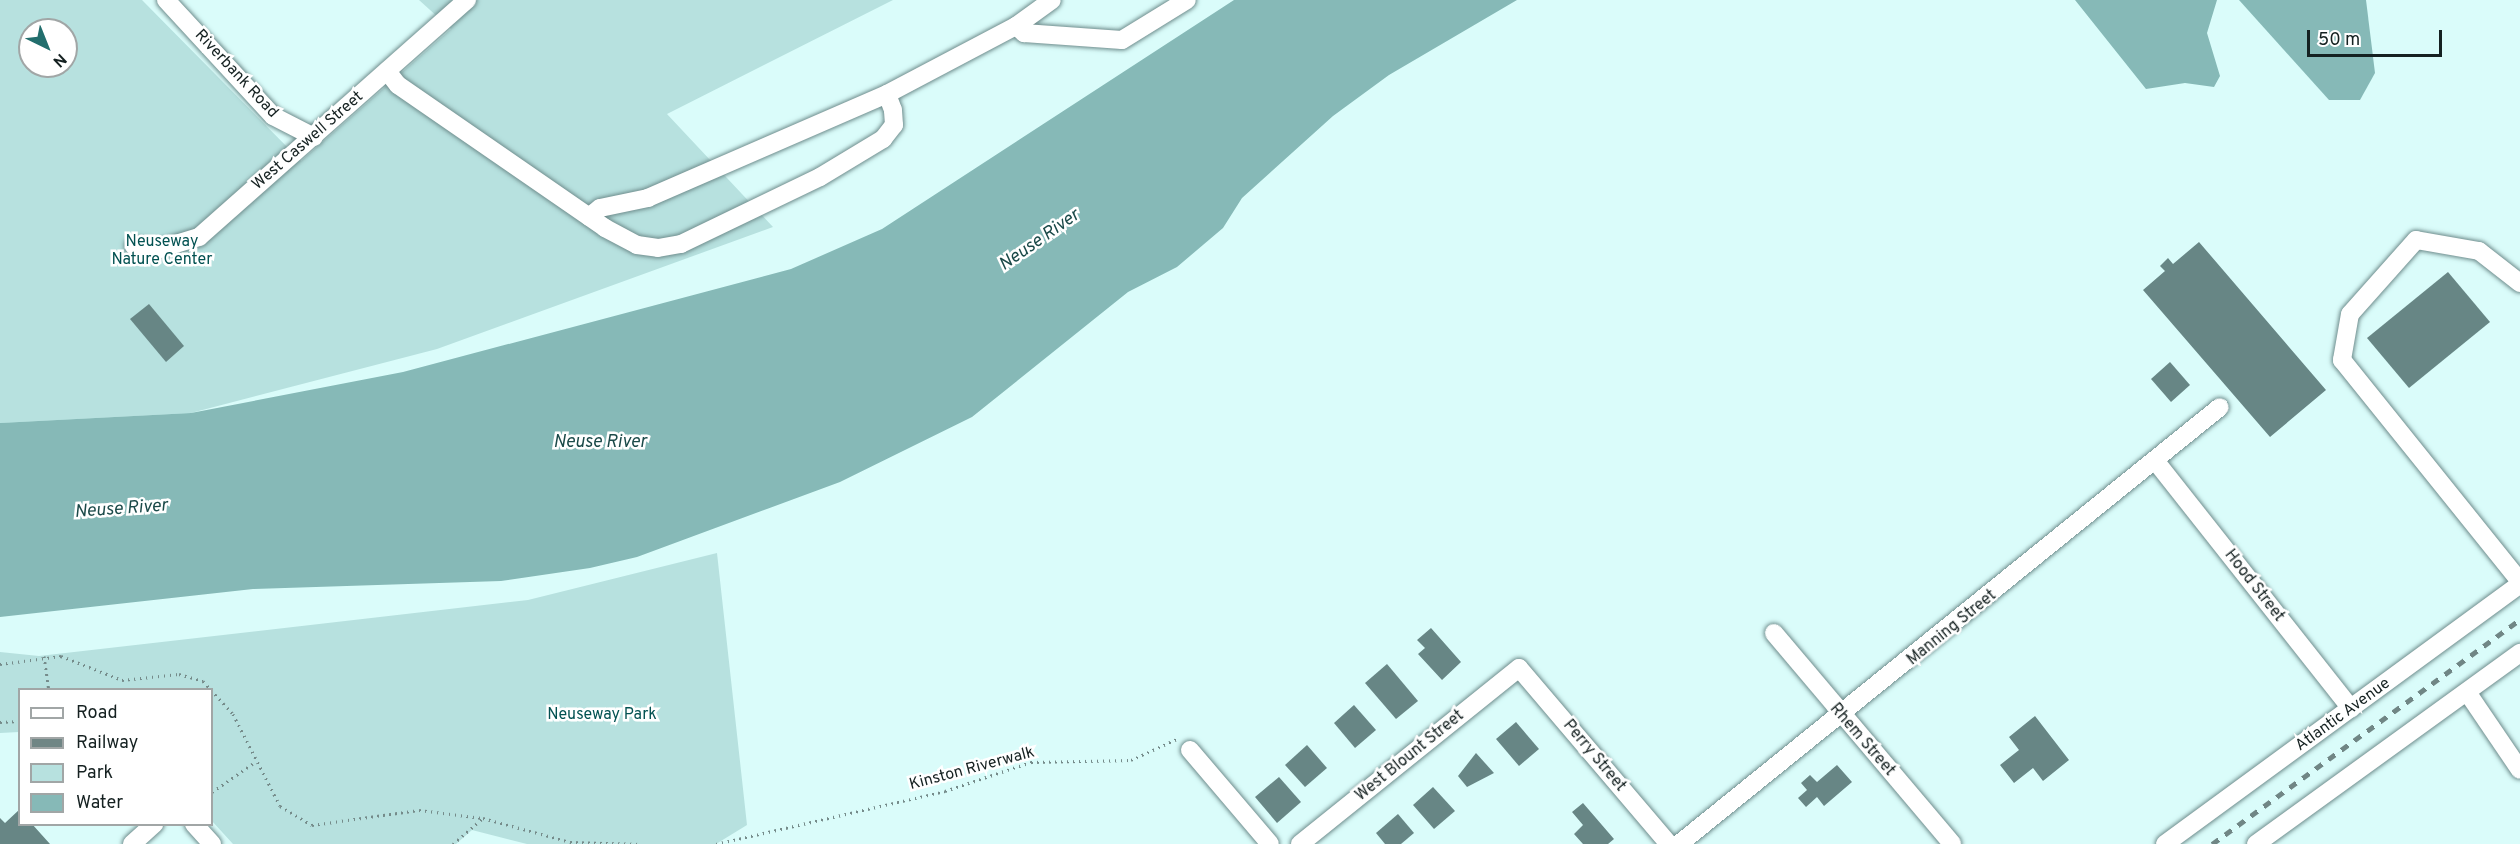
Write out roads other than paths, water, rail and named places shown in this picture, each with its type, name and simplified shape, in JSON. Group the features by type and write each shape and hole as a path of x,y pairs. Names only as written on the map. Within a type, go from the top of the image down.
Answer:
{"street":[{"name":"Riverbank Road","path":"166,0 273,116 314,137"},
{"name":"West Caswell Street","path":"134,246 159,249 199,237 467,0"},
{"path":"590,217 600,208 648,198 887,94 1016,26 1052,0"},
{"path":"1016,26 1024,33 1122,40 1187,0"},
{"path":"387,71 398,85 590,217 637,245 681,244 820,177 883,139 894,125 887,94"},
{"path":"2520,282 2479,251 2416,240 2350,314 2342,360 2520,583"},
{"name":"Manning Street","path":"1679,844 1841,718 2157,463 2220,407"},
{"name":"Hood Street","path":"2157,463 2352,709"},
{"name":"Atlantic Avenue","path":"2165,844 2352,709 2520,583"},
{"name":"Rhem Street","path":"1774,633 1841,718 1952,844"},
{"path":"2256,844 2520,653"},
{"name":"West Blount Street","path":"1300,844 1519,668"},
{"name":"Perry Street","path":"1519,668 1669,844"},
{"path":"2466,692 2520,770"},
{"path":"1190,750 1270,844"},
{"path":"132,844 153,826"},
{"path":"195,826 212,844"}],"water":[{"name":"Neuse River","path":"1234,0 1517,0 1389,75 1333,116 1242,198 1223,228 1177,267 1128,292 972,417 840,482 637,557 590,568 501,581 253,589 0,617 0,423 191,413 403,372 791,269 882,229"},
{"path":"2075,0 2217,0 2207,33 2220,76 2214,87 2185,83 2146,89"},
{"path":"2239,0 2366,0 2375,73 2360,100 2329,100"}],"railway":[{"path":"2212,844 2520,619"}],"park label":[{"name":"Neuseway Nature Center","path":"162,251"},
{"name":"Neuseway Park","path":"602,715"}]}
